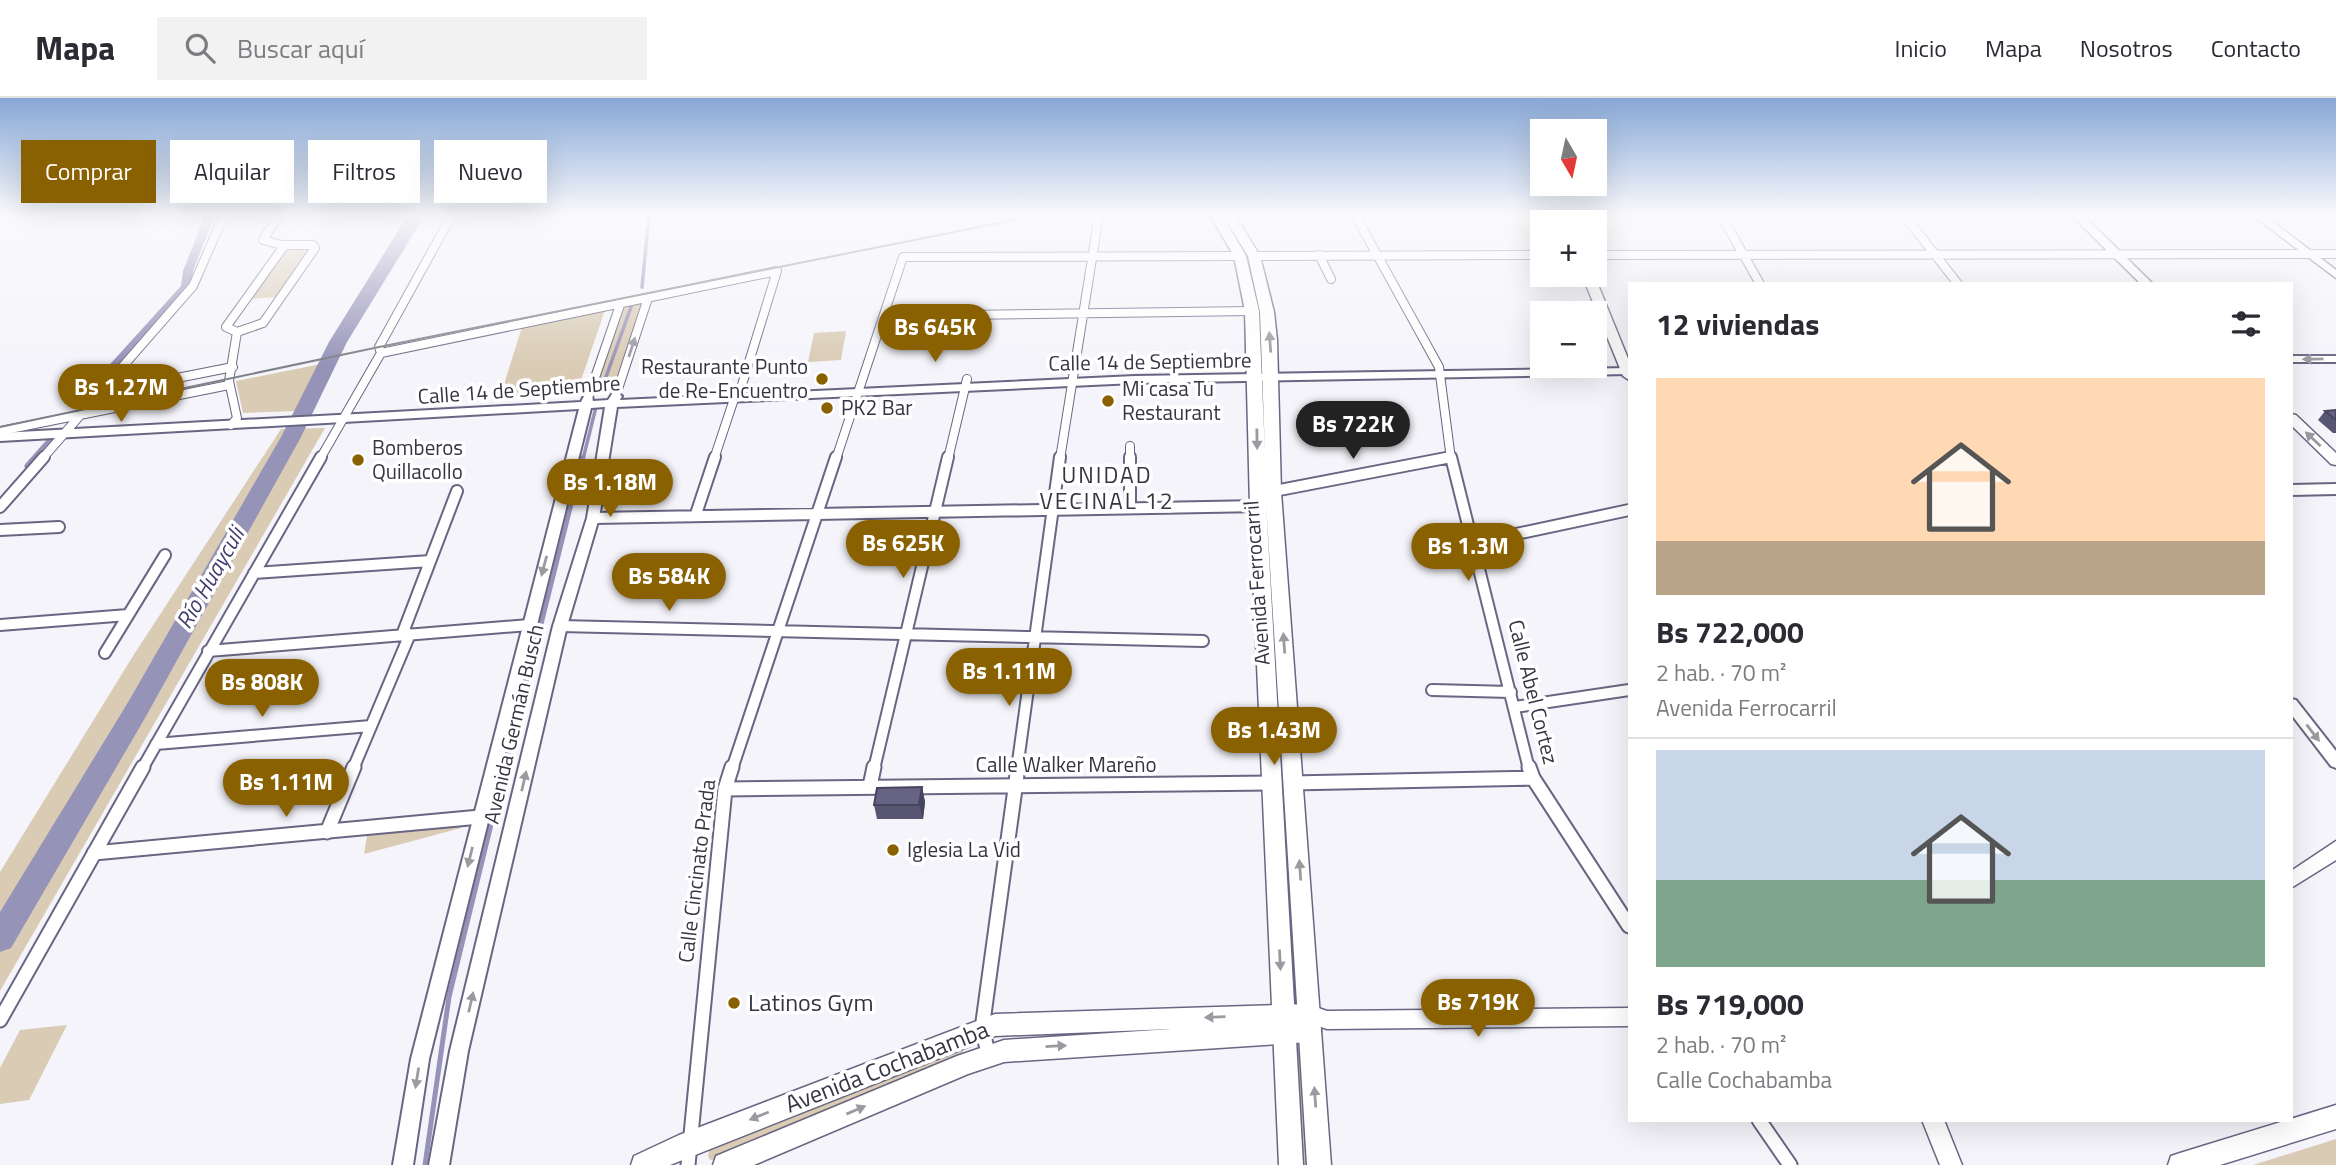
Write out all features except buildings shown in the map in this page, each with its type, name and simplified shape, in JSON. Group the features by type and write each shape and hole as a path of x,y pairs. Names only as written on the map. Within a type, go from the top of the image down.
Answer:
{"main road":[{"name":"Avenida Ferrocarril","path":"1248,265 1252,311 1264,375"},
{"name":"Avenida Ferrocarril","path":"1250,265 1267,312 1264,375 1272,783 1290,1165"},
{"path":"2128,265 2146,282"},
{"path":"1593,287 1627,369"},
{"path":"2293,420 2336,461"},
{"name":"Avenida Ferrocarril","path":"1266,499 1316,1022 1319,1165"},
{"path":"2293,879 2324,860 2336,849"},
{"path":"1316,1022 1628,1017"},
{"name":"Avenida Cochabamba","path":"725,1165 989,1056 1019,1048 1316,1022"},
{"name":"Avenida Cochabamba","path":"643,1165 688,1155 982,1029 1010,1024 1283,1024"},
{"path":"2180,1165 2276,1127 2336,1117"},
{"path":"1935,1122 1951,1165"}],"street":[{"path":"0,507 193,286 202,265"},
{"path":"271,265 226,327 237,332 263,323 303,265"},
{"path":"381,353 379,347 424,265"},
{"name":"Calle Cincinato Prada","path":"688,1155 725,789 900,265"},
{"path":"989,1056 982,1029 1071,378 1091,265"},
{"path":"1324,265 1331,279"},
{"name":"Calle Abel Cortez","path":"1382,265 1440,371 1451,457 1527,763 1533,778 1628,924"},
{"path":"1750,265 1759,282"},
{"path":"1943,265 1956,282"},
{"path":"0,1020 208,651 381,353 777,271 696,514"},
{"name":"Avenida Germán Busch","path":"439,1165 459,1051 561,626 593,518 614,399 648,298"},
{"name":"Avenida Germán Busch","path":"402,1165 419,1059 480,817 587,402 620,304"},
{"path":"884,316 1252,311"},
{"path":"234,421 229,386 237,332"},
{"path":"2293,359 2336,359"},
{"path":"1607,365 1627,369"},
{"name":"Calle 14 de Septiembre","path":"1440,371 1530,366"},
{"path":"96,394 233,367"},
{"name":"Calle 14 de Septiembre","path":"2,432 71,426 344,417 738,392 1071,378 1627,369"},
{"path":"870,786 967,383"},
{"path":"2,432 71,426 229,386"},
{"path":"1129,508 1130,446"},
{"path":"593,518 1129,508 1266,499 1451,457"},
{"path":"2293,490 2336,489"},
{"path":"327,832 406,635 457,491"},
{"path":"1474,543 1628,510"},
{"path":"0,530 59,527"},
{"path":"105,653 165,555"},
{"path":"254,573 430,561"},
{"path":"0,625 128,615"},
{"path":"208,651 529,625"},
{"path":"561,626 1203,641"},
{"path":"1432,690 1511,692"},
{"path":"1515,707 1628,690"},
{"path":"2293,707 2336,762"},
{"path":"156,744 371,726"},
{"name":"Calle Walker Mareño","path":"725,789 1533,778"},
{"path":"94,853 480,817"},
{"path":"1760,1122 1790,1165"}],"shaded area":[{"path":"276,265 298,265 275,297 251,299"},
{"path":"642,303 611,393 594,394 625,306"},
{"path":"605,310 578,389 572,392 500,397 522,327"},
{"path":"846,331 841,360 808,362 814,333"},
{"path":"321,364 297,411 243,413 236,381"},
{"path":"325,428 0,991 0,872 133,656 281,429"},
{"path":"1282,798 1287,798 1298,995 1293,995"},
{"path":"461,822 461,828 364,854 368,830"},
{"path":"67,1025 29,1100 0,1104 0,1068 20,1030"},
{"path":"1296,1045 1301,1045 1308,1165 1303,1165"},
{"path":"963,1048 963,1056 716,1159 710,1160 708,1156 714,1147"},
{"path":"2336,1139 2336,1165 2253,1165"}],"waterway":[{"path":"77,407 186,287 190,265"},
{"name":"Río Huayculi","path":"0,939 136,711 291,437 338,342 386,265"},
{"path":"642,287 644,265"},
{"path":"601,391 631,307"},
{"path":"583,459 596,407"},
{"path":"30,466 55,438"},
{"path":"505,769 583,457"},
{"path":"425,1165 449,997 505,767"}],"tram line":[{"path":"0,427 379,347 790,265"}],"place":[{"name":"Restaurante Punto de Re-Encuentro","path":"822,379"},
{"name":"Mi casa Tu Restaurant","path":"1108,401"},
{"name":"PK2 Bar","path":"827,408"},
{"name":"Bomberos Quillacollo","path":"358,460"},
{"name":"Iglesia La Vid","path":"893,850"},
{"name":"Latinos Gym","path":"734,1003"}],"district":[{"name":"UNIDAD VECINAL 12","path":"1107,488"}]}
